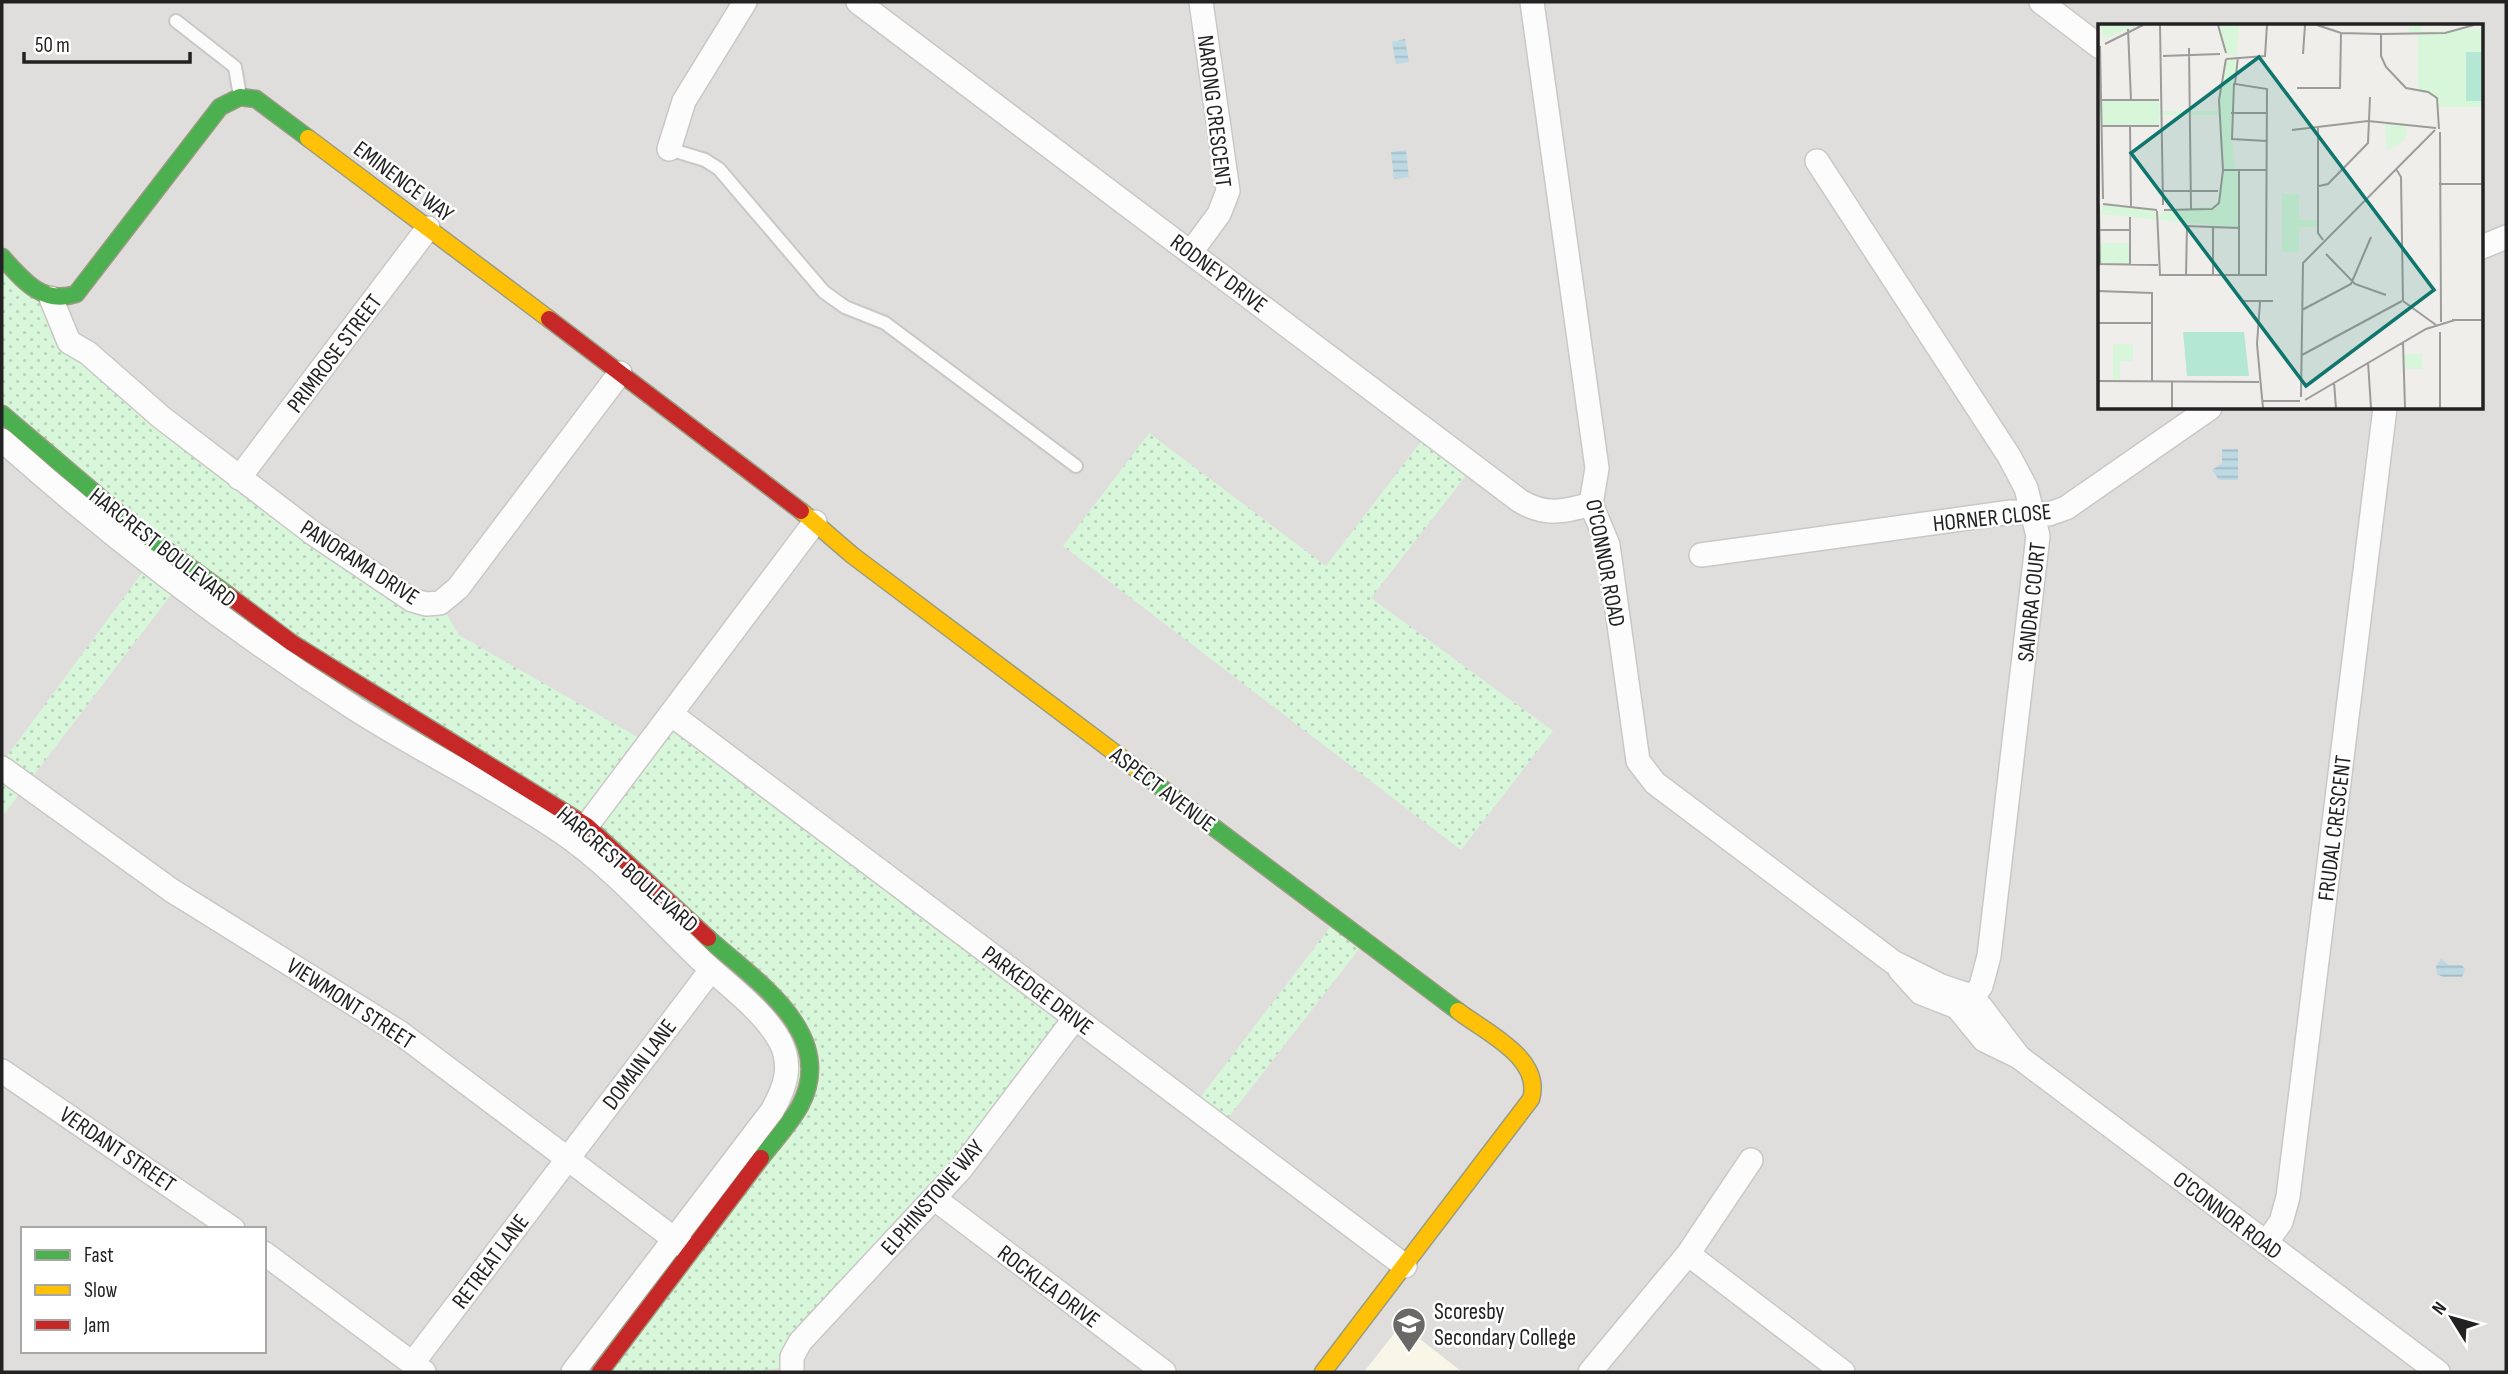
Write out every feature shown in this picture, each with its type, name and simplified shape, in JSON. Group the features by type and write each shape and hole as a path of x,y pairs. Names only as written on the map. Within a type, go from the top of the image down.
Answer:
{"street":[{"path":"669,149 684,101 745,2"},
{"name":"RODNEY DRIVE","path":"858,2 1520,501 1536,510 1555,513 1591,504"},
{"name":"NARONG CRESCENT","path":"1191,252 1219,214 1228,191 1201,2"},
{"name":"O'CONNOR ROAD","path":"1531,2 1597,468 1591,504 1608,545 1635,751 1643,769 1655,782 1893,962 1921,993 1967,1005 1984,1040 2019,1057 2438,1372"},
{"path":"2040,2 2098,46"},
{"path":"2,257 36,291 60,298 84,285 214,114 225,103 240,97"},
{"name":"EMINENCE WAY","path":"240,97 262,103 815,522"},
{"name":"SANDRA COURT","path":"1817,161 2009,456 2026,488 2034,513 2038,551 1990,956 1984,978 1967,1005"},
{"name":"PRIMROSE STREET","path":"239,478 428,228"},
{"path":"2484,246 2506,237"},
{"name":"PANORAMA DRIVE","path":"60,298 66,339 88,353 161,417 314,534 404,594 426,604 440,603 458,588 620,373"},
{"name":"HORNER CLOSE","path":"1701,555 2011,512 2049,514 2066,508 2207,410"},
{"name":"FRUDAL CRESCENT","path":"2266,1243 2284,1215 2288,1196 2385,410"},
{"name":"HARCREST BOULEVARD","path":"2,414 136,528 292,643 581,834 787,1011 807,1043 811,1079 799,1108 573,1372"},
{"name":"HARCREST BOULEVARD","path":"2,440 101,524 270,651 354,708 517,803 581,834 779,1040 787,1057 783,1093 600,1372"},
{"path":"581,834 815,522"},
{"name":"ASPECT AVENUE","path":"815,522 852,555 1368,941 1521,1059 1533,1072 1535,1087 1528,1106 1324,1372"},
{"name":"PARKEDGE DRIVE","path":"671,714 1405,1266"},
{"name":"VIEWMONT STREET","path":"2,768 171,890 386,1023 683,1246"},
{"name":"DOMAIN LANE","path":"568,1158 711,970"},
{"name":"ELPHINSTONE WAY","path":"792,1372 792,1357 800,1342 960,1170 1075,1018"},
{"name":"VERDANT STREET","path":"2,1071 230,1227"},
{"name":"RETREAT LANE","path":"418,1370 568,1158"},
{"path":"1590,1372 1688,1254 1751,1160"},
{"name":"ROCKLEA DRIVE","path":"935,1199 1164,1372"},
{"path":"1688,1254 1843,1372"},
{"path":"266,1255 418,1370"}],"lane":[{"path":"176,21 235,67 240,97"},
{"path":"669,149 705,160 719,169 785,250 831,297 845,307 886,323 1076,466"}],"shaded area":[{"path":"2,2 2506,2 2506,1372 1462,1372 1401,1325 1364,1372 2,1372"},
{"path":"180,594 571,846 690,958 682,958 611,890 559,846 332,708 192,611 183,603"},
{"name":"Scoresby Secondary College","path":"1401,1325 1416,1336 1462,1372 1364,1372"}],"green space":[{"path":"2,256 60,326 314,534 440,603 459,635 648,743 671,714 1075,1018 791,1366 753,1372 600,1372 800,1108 794,1018 190,570 2,817 2,763 161,547 2,413"},
{"path":"1429,431 1474,465 1371,598 1553,731 1461,850 1063,546 1149,433 1326,566"},
{"path":"1337,918 1366,940 1221,1127 1193,1107"}],"water":[{"path":"1405,39 1409,62 1396,64 1392,42"},
{"path":"1406,150 1409,177 1394,179 1391,152"},
{"path":"2222,449 2238,449 2238,480 2219,480 2212,470 2222,463"},
{"path":"2441,959 2449,965 2462,965 2465,970 2462,977 2443,977 2437,974 2436,966"}],"traffic: fast":[{"path":"2,257 26,282 43,293 64,297 76,294 220,107 240,97 256,99 308,138"},
{"path":"2,414 136,528 228,595"},
{"path":"1135,768 1458,1011"},
{"path":"708,938 768,990 786,1010 800,1032 809,1055 809,1080 800,1106 761,1158"}],"traffic: slow":[{"path":"308,138 549,319"},
{"path":"801,511 852,555 1135,768"},
{"path":"1323,1372 1531,1099 1532,1084 1520,1059 1496,1037 1458,1011"}],"traffic: jam":[{"path":"549,319 801,511"},
{"path":"228,595 292,643 587,826 708,938"},
{"path":"600,1372 761,1158"}],"place":[{"name":"Scoresby Secondary College","path":"1409,1354"}]}
